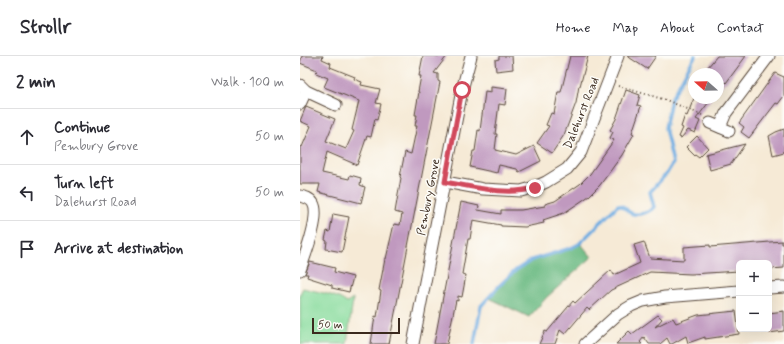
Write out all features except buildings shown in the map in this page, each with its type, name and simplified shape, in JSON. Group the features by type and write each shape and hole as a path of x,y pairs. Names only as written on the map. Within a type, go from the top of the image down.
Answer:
{"street":[{"name":"Pembury Grove","path":"414,344 462,90 472,56"},
{"name":"Dalehurst Road","path":"445,182 483,189 521,191 535,188 567,169 581,152 618,56"},
{"path":"720,127 726,113 769,56"},
{"path":"300,104 303,88 336,105"},
{"path":"300,196 308,198 313,202 316,208 316,215 300,270"},
{"path":"772,288 784,287"},
{"path":"585,344 618,314 643,301 665,297 736,291"}],"path":[{"path":"607,82 674,103 709,118 720,127"}],"green space":[{"path":"581,244 592,257 547,297 529,317 489,298 509,276 527,263"},
{"path":"303,288 332,295 347,303 353,299 347,344 300,344 300,294"}],"waterway":[{"path":"474,344 481,306 516,270 532,260 571,248 579,244 618,205 635,214 646,213 654,207 650,192 667,173 673,163 665,128 671,99 695,56"}],"route":[{"path":"462,90 445,182 502,191 521,191 535,188"}]}
